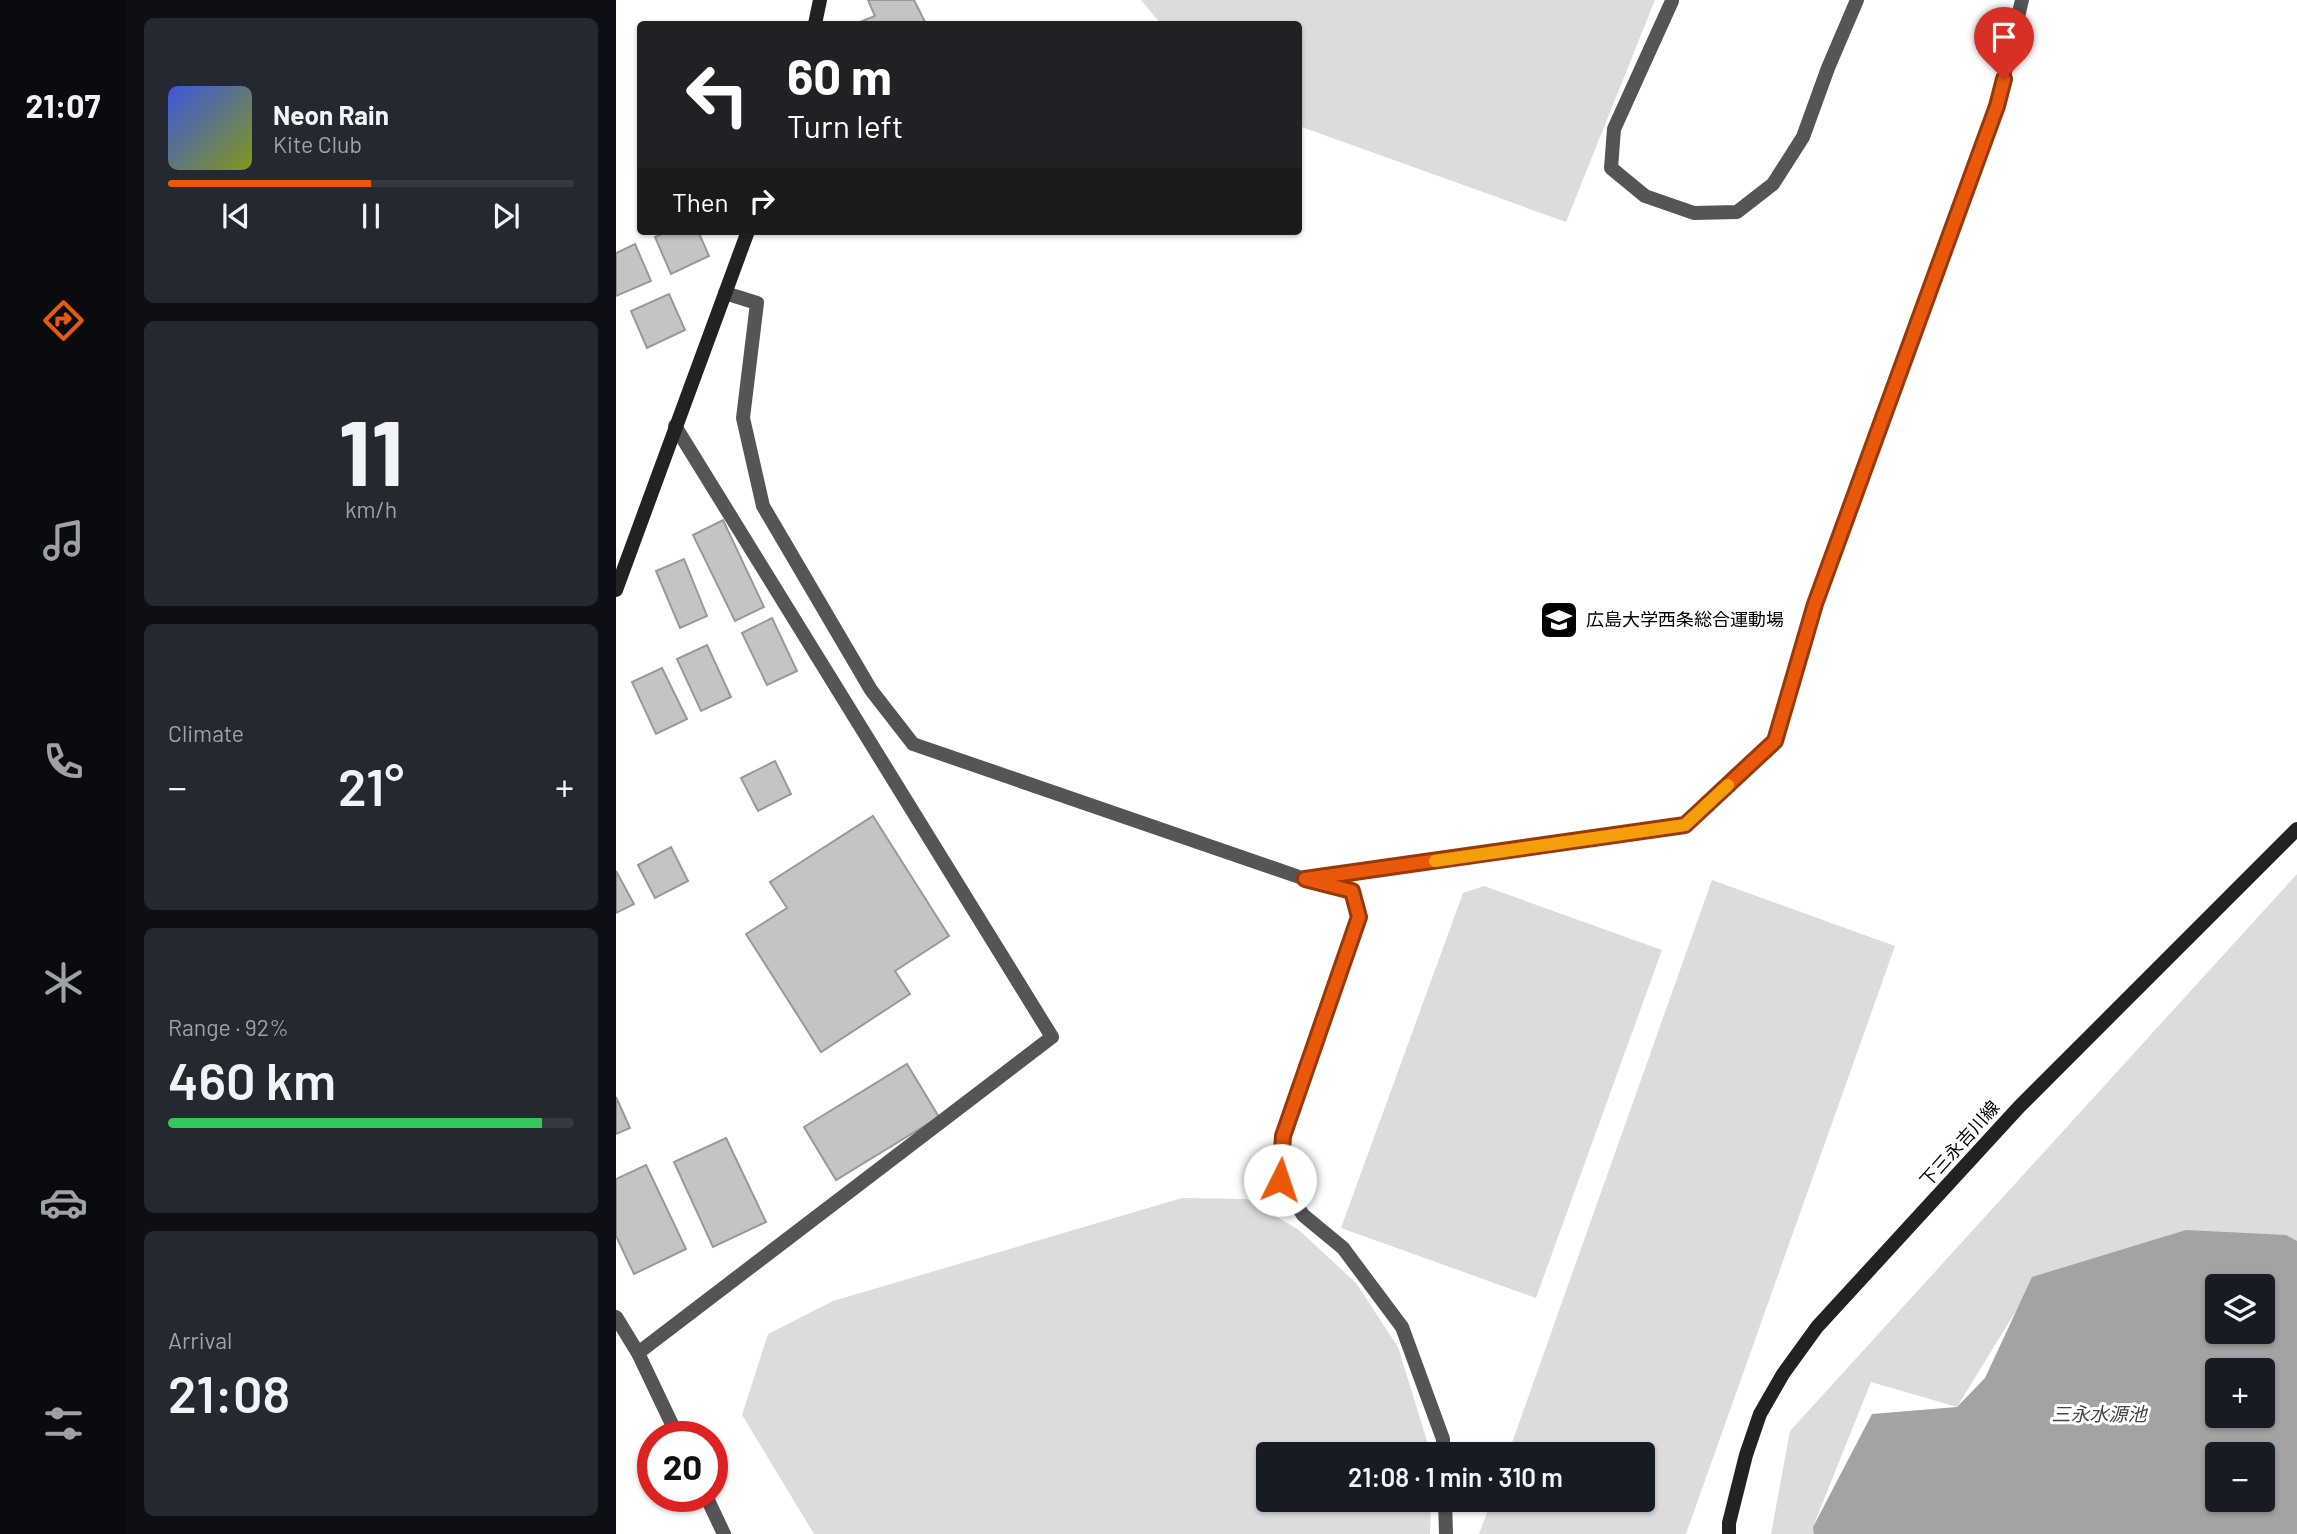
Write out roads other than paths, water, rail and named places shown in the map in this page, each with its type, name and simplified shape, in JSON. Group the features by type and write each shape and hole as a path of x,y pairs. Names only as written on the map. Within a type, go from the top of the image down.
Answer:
{"main road":[{"path":"816,21 820,0"},
{"path":"616,590 747,235"},
{"name":"下三永吉川線","path":"1730,1534 1729,1523 1746,1455 1760,1414 1783,1374 1817,1327 2019,1107 2297,829"}],"street":[{"path":"1672,1 1614,129 1611,168 1646,197 1694,213 1737,212 1773,184 1803,137 1857,0"},
{"path":"1305,879 1685,825 1775,741 1815,604 1997,106 2022,0"},
{"path":"725,293 757,303 743,418 763,506 871,690 913,744 1305,879 1352,891 1359,917 1283,1136 1280,1180 1303,1215 1343,1248 1402,1327 1443,1442"},
{"path":"638,1353 1052,1037 675,426"},
{"path":"616,1317 638,1353 670,1421"},
{"path":"714,1512 724,1534"},
{"path":"1445,1512 1446,1534"}],"water":[{"name":"三永水源池","path":"2186,1230 2286,1235 2297,1241 2297,1534 1814,1534 1813,1527 1872,1414 1957,1407 1985,1378 2032,1277"}],"place":[{"name":"広島大学西条総合運動場","path":"1559,620"}]}
